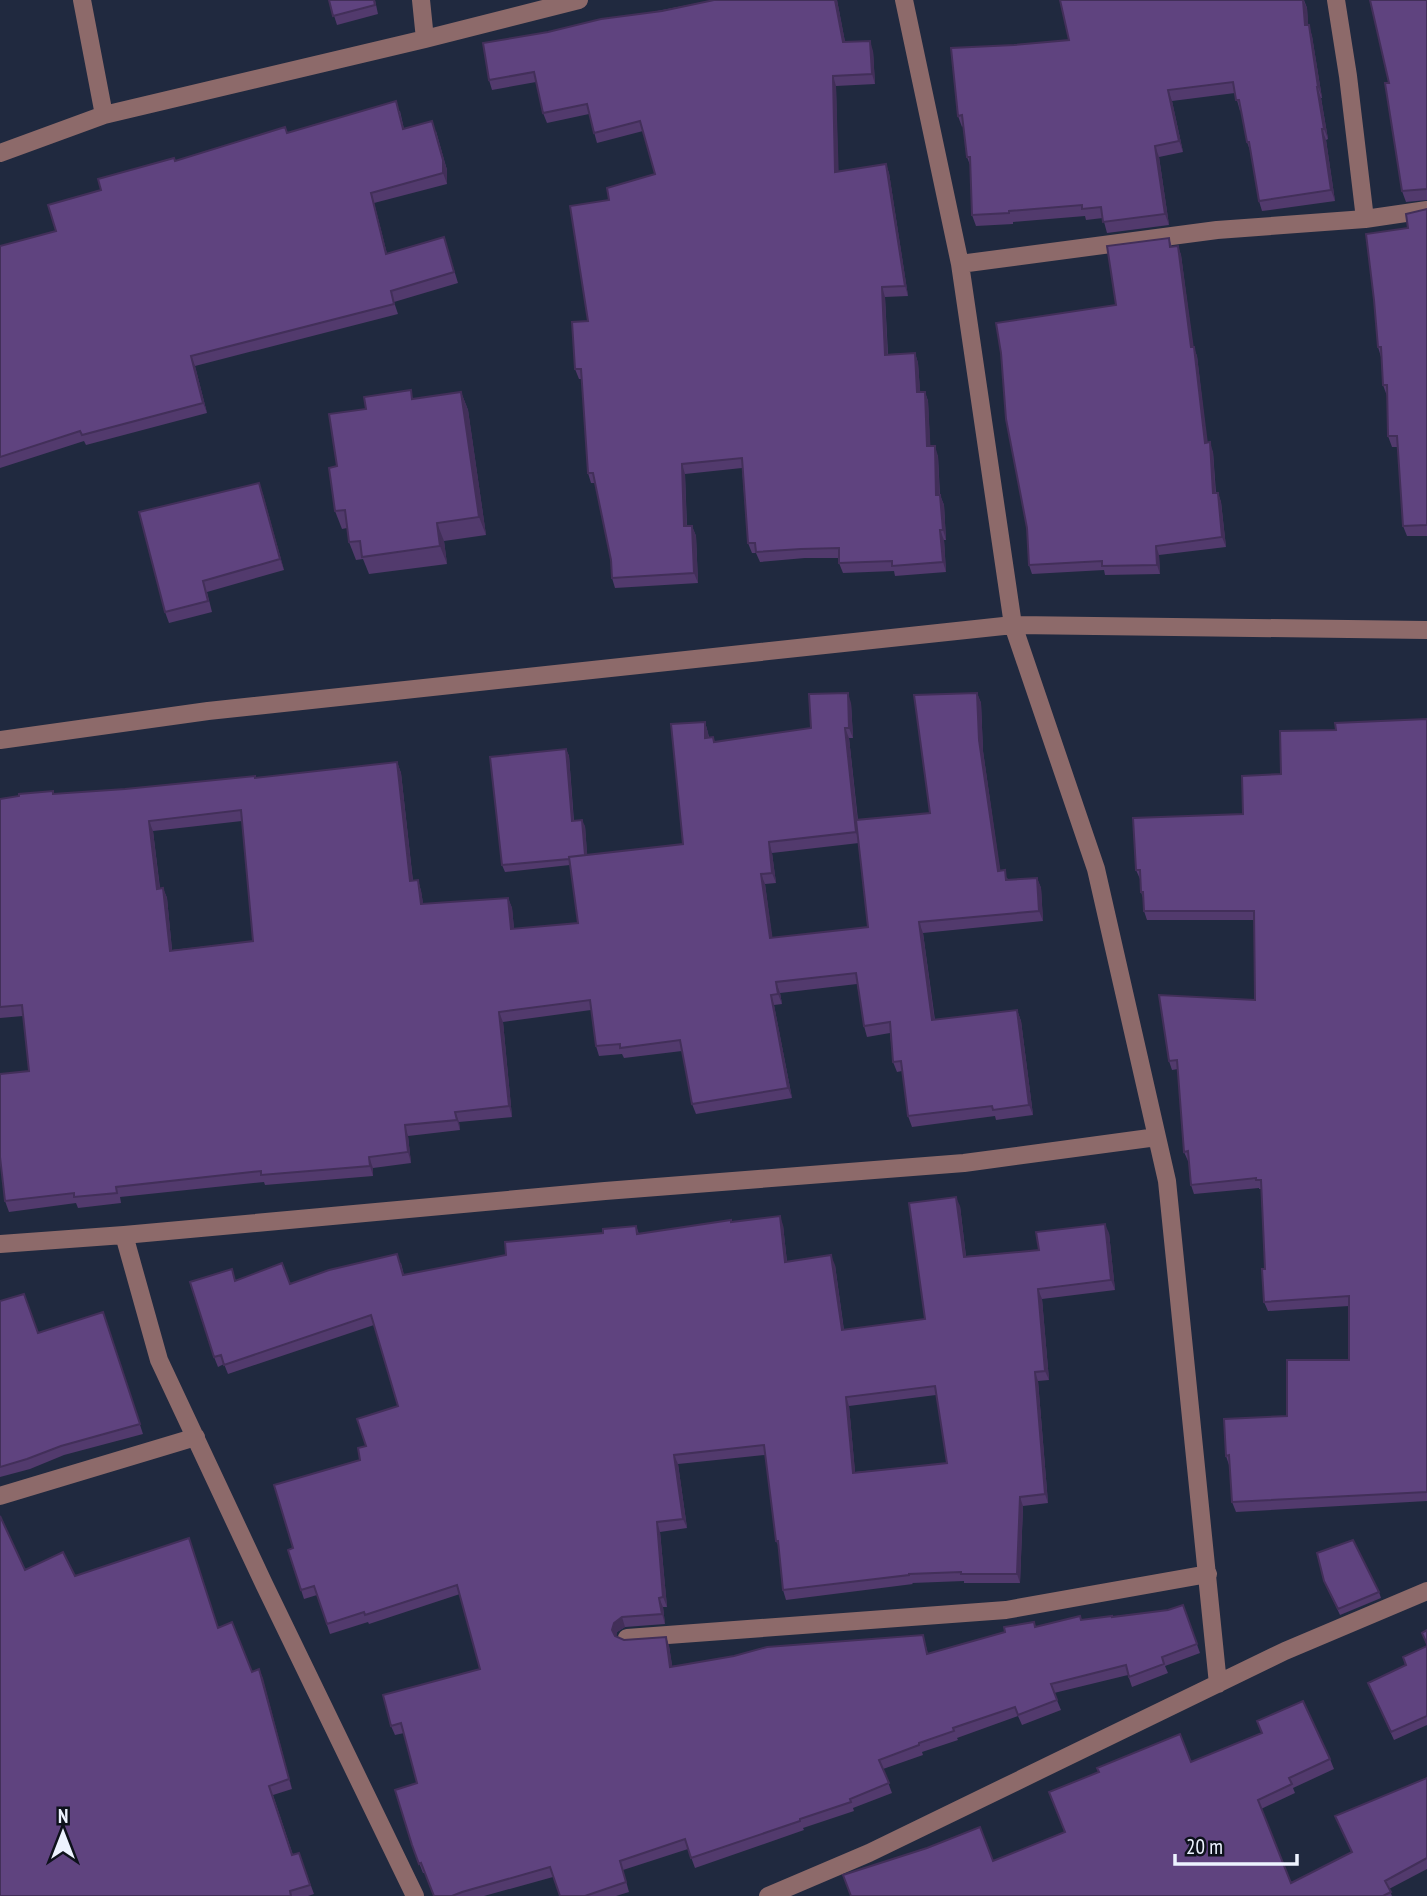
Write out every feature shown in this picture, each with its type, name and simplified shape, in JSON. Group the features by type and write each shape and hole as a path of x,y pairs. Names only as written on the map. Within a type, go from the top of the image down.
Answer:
{"street":[{"path":"82,0 104,115"},
{"path":"421,0 425,39"},
{"path":"0,153 104,115 579,0"},
{"path":"904,0 960,264 1013,625 1096,869 1167,1181 1218,1684"},
{"path":"1336,0 1365,219"},
{"path":"960,264 1217,230 1365,219 1427,210"},
{"path":"0,740 208,711 1013,625 1427,630"},
{"path":"0,1244 605,1191 964,1164 1157,1137"},
{"path":"124,1235 159,1360 415,1896"},
{"path":"0,1496 44,1485 195,1437"},
{"path":"627,1638 1006,1610 1208,1574"},
{"path":"768,1896 869,1853 1285,1651 1427,1591"}],"building":[{"path":"329,0 374,0 375,5 333,16"},
{"path":"714,0 835,0 843,42 870,41 872,74 833,76 835,172 886,164 905,286 882,287 885,355 915,353 917,392 925,392 927,446 935,446 936,495 940,495 943,562 892,566 892,561 839,563 839,548 756,552 755,543 748,543 742,458 682,464 684,526 692,526 694,573 612,578 611,560 593,473 588,473 581,369 575,369 572,322 588,321 570,206 609,200 607,188 655,174 640,121 594,133 587,104 543,113 534,72 489,80 483,43"},
{"path":"1060,0 1303,0 1305,25 1309,25 1331,190 1259,201 1249,142 1233,82 1168,90 1179,141 1155,146 1165,214 1103,222 1101,207 1082,209 1082,205 972,215 970,157 967,157 962,115 958,116 951,48 1069,40"},
{"path":"1370,0 1427,0 1427,189 1402,191 1385,83 1389,83"},
{"path":"396,101 403,129 432,121 443,160 443,173 371,193 386,254 444,237 454,272 391,291 394,304 191,356 203,403 82,435 80,431 0,457 0,246 56,231 48,205 101,190 98,179 174,158 175,161 285,127 287,133"},
{"path":"1427,209 1427,525 1403,526 1397,436 1388,436 1387,385 1383,385 1381,347 1378,347 1366,234 1408,228 1406,214"},
{"path":"1169,238 1170,247 1178,246 1191,347 1194,347 1205,443 1210,442 1213,493 1218,493 1222,537 1156,546 1157,565 1102,566 1102,561 1029,565 1027,528 1006,419 996,323 1116,305 1107,246"},
{"path":"411,390 412,399 461,392 479,517 437,523 440,546 362,557 360,541 349,542 345,510 335,511 329,468 337,466 329,414 366,409 364,397"},
{"path":"259,483 280,559 203,581 208,601 165,612 139,512"},
{"path":"848,693 849,728 845,728 856,832 769,842 772,873 761,874 770,938 868,927 856,820 930,813 914,695 977,693 979,740 998,871 1005,870 1006,880 1037,878 1039,911 919,922 932,1020 1017,1010 1029,1105 993,1110 992,1106 908,1116 901,1061 893,1062 890,1022 864,1026 856,973 776,982 778,994 771,995 788,1088 692,1104 680,1040 620,1048 620,1044 596,1046 590,1000 499,1012 509,1106 455,1112 457,1120 405,1125 408,1152 369,1157 370,1166 261,1175 261,1171 116,1187 117,1193 74,1197 74,1193 5,1201 0,1157 0,1074 29,1071 22,1005 0,1007 0,799 19,794 53,791 53,794 255,778 397,762 410,881 418,880 421,904 508,898 511,929 578,923 569,857 683,844 671,724 705,722 705,738 713,737 714,742 811,728 809,694","holes":["241,810 253,941 170,951 163,888 157,889 149,821"]},
{"path":"1427,719 1427,1492 1232,1502 1224,1419 1287,1416 1287,1360 1349,1360 1349,1296 1264,1302 1261,1180 1256,1178 1191,1185 1188,1151 1184,1152 1177,1060 1169,1061 1159,995 1255,1000 1254,911 1144,911 1140,870 1136,870 1133,818 1243,814 1242,776 1281,774 1280,731 1336,730 1335,723"},
{"path":"566,749 572,821 582,820 585,855 502,865 490,757"},
{"path":"956,1197 964,1257 1039,1250 1036,1232 1105,1224 1111,1280 1038,1289 1045,1371 1035,1372 1045,1494 1020,1497 1017,1574 909,1574 783,1590 764,1445 674,1455 683,1519 657,1522 663,1597 659,1598 662,1614 622,1617 614,1623 612,1630 615,1636 624,1640 666,1637 670,1667 734,1656 767,1647 923,1635 927,1654 1005,1632 1004,1627 1034,1622 1035,1627 1080,1616 1081,1620 1112,1617 1168,1610 1183,1605 1197,1644 1162,1657 1164,1664 1129,1677 1126,1665 1051,1684 1057,1700 1018,1715 1015,1707 953,1728 954,1731 879,1760 889,1783 850,1799 851,1802 691,1858 685,1839 620,1861 626,1882 585,1896 560,1896 550,1867 452,1896 434,1896 412,1845 395,1790 417,1783 401,1723 391,1726 383,1695 480,1669 457,1585 365,1615 364,1612 327,1624 314,1586 301,1590 288,1550 293,1548 274,1485 360,1460 358,1448 366,1446 357,1419 398,1406 371,1315 224,1365 221,1355 214,1357 190,1282 232,1269 235,1281 282,1263 290,1284 329,1270 397,1254 403,1275 506,1255 505,1242 603,1233 603,1229 636,1226 637,1234 731,1220 780,1216 785,1262 831,1255 842,1330 925,1319 909,1203","holes":["935,1386 947,1463 853,1473 846,1397"]},
{"path":"24,1294 38,1333 103,1312 140,1424 61,1446 0,1467 0,1301"},
{"path":"0,1516 25,1570 63,1552 75,1576 189,1538 218,1628 232,1622 252,1672 259,1669 289,1779 269,1786 292,1855 299,1853 310,1885 290,1891 291,1896 0,1896"},
{"path":"1353,1540 1379,1592 1338,1609 1324,1581 1317,1553"},
{"path":"1427,1630 1427,1644 1422,1633"},
{"path":"1427,1646 1427,1716 1391,1732 1368,1683 1406,1665 1403,1657"},
{"path":"1303,1701 1330,1759 1289,1778 1292,1784 1258,1800 1291,1883 1352,1852 1335,1816 1427,1778 1427,1858 1385,1881 1391,1892 1383,1896 851,1896 843,1875 927,1848 980,1827 993,1861 1065,1832 1049,1792 1099,1772 1097,1768 1180,1734 1191,1762 1262,1733 1257,1721"}]}
